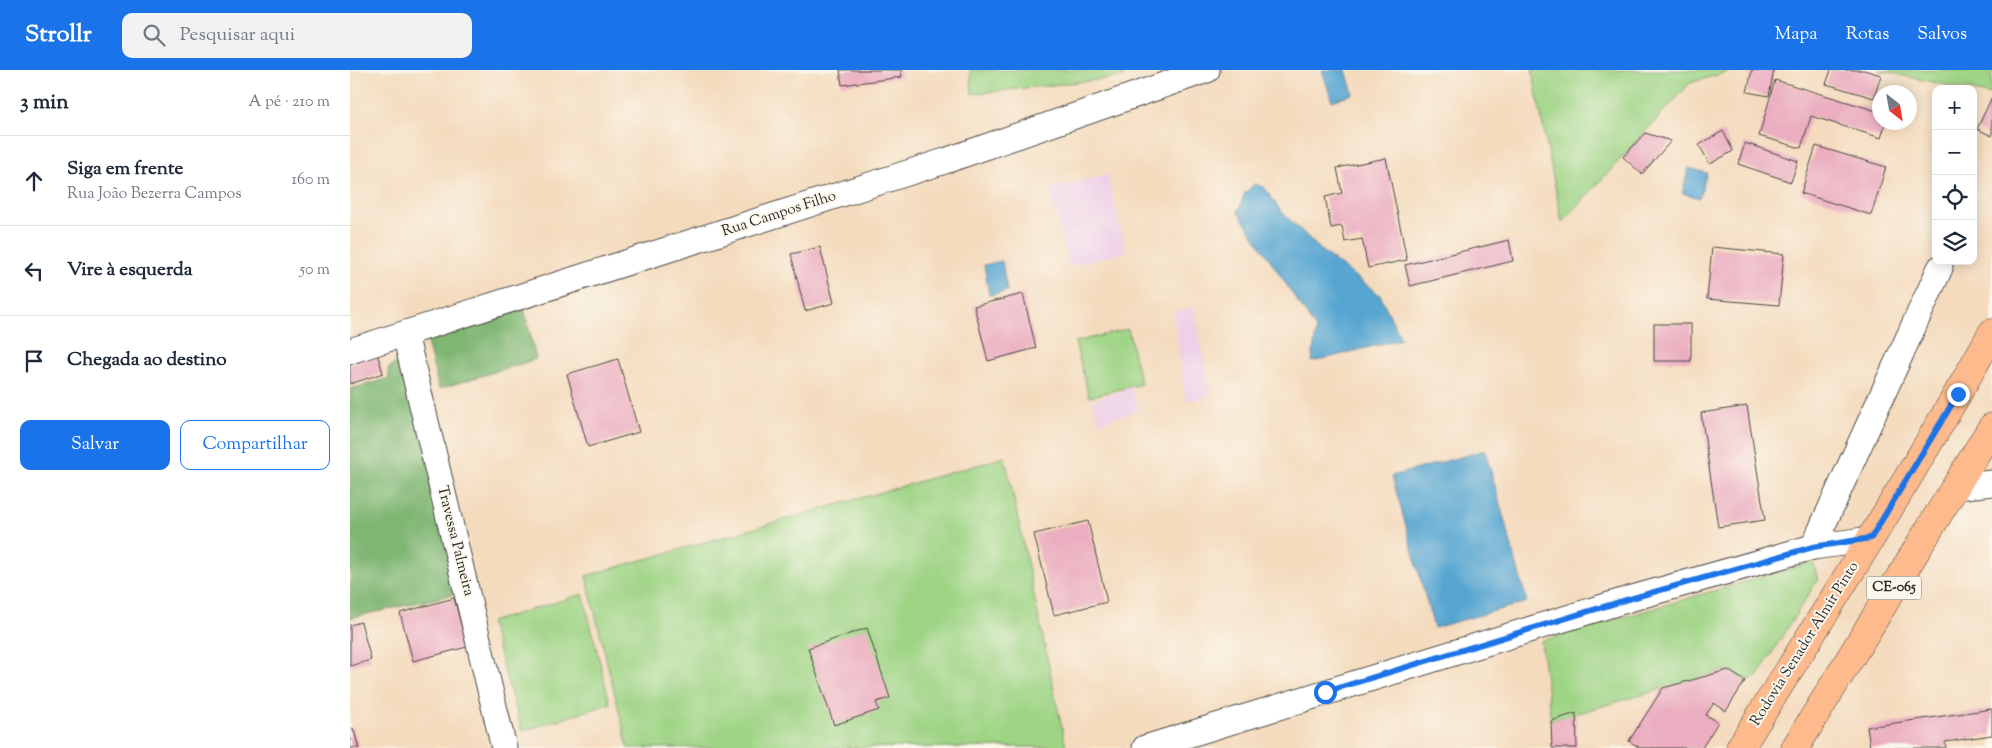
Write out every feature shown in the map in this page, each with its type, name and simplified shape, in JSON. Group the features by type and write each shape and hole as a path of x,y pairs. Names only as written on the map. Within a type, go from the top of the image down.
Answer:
{"main road":[{"name":"Rodovia Senador Almir Pinto","path":"1740,748 1871,538 1958,394 1992,333"},
{"name":"CE-065","path":"1795,748 1957,487 1992,427"}],"street":[{"name":"Rua Campos Filho","path":"350,351 945,161 1207,70"},
{"path":"1813,547 1940,268"},
{"name":"Travessa Palmeira","path":"405,334 504,748"},
{"path":"1957,487 1992,483"},
{"path":"1145,748 1629,599 1813,547 1871,538"}],"shaded area":[{"path":"1107,174 1126,252 1069,266 1050,189"},
{"path":"1194,307 1211,396 1186,401 1173,313"},
{"path":"1131,387 1139,410 1099,423 1092,401"}],"green space":[{"path":"970,70 1122,70 1123,77 972,94"},
{"path":"1532,70 1734,70 1690,83 1562,223"},
{"path":"1878,70 1992,70 1992,95 1977,92 1977,85 1945,85"},
{"path":"523,304 536,359 439,389 425,334"},
{"path":"1128,329 1141,384 1089,397 1075,342"},
{"path":"404,355 460,593 350,618 350,389 389,378 388,369"},
{"path":"1005,457 1066,747 628,748 586,576"},
{"path":"1813,562 1818,579 1757,677 1745,681 1728,670 1551,721 1541,641"},
{"path":"583,594 610,704 522,731 490,622"}],"water":[{"path":"1322,70 1346,70 1353,94 1332,101"},
{"path":"1689,168 1707,173 1699,198 1682,193"},
{"path":"1254,184 1264,187 1281,211 1323,252 1380,295 1401,339 1312,362 1316,329 1238,212 1244,194"},
{"path":"1002,261 1007,291 989,295 984,265"},
{"path":"1485,450 1527,602 1434,628 1392,476"}],"building":[{"path":"840,70 901,70 902,77 842,85"},
{"path":"1752,70 1774,70 1769,96 1747,92"},
{"path":"1831,70 1864,70 1881,75 1878,85 1872,85 1872,97 1826,84"},
{"path":"1775,80 1872,110 1872,130 1884,130 1881,138 1811,116 1801,148 1759,136"},
{"path":"1992,97 1992,136 1977,129"},
{"path":"1723,131 1733,151 1710,164 1699,145"},
{"path":"1645,133 1671,141 1642,174 1623,157"},
{"path":"1745,143 1798,161 1791,182 1738,164"},
{"path":"1816,146 1886,167 1871,215 1801,193"},
{"path":"1386,158 1407,260 1368,268 1362,239 1345,242 1342,226 1331,228 1325,197 1342,193 1337,168"},
{"path":"1509,240 1513,261 1410,286 1405,265"},
{"path":"820,247 834,303 805,311 791,254"},
{"path":"1712,247 1784,254 1779,305 1707,299"},
{"path":"1023,294 1036,348 988,361 974,306"},
{"path":"1654,324 1691,324 1691,361 1654,361"},
{"path":"375,346 383,373 350,384 350,365 359,362 355,352"},
{"path":"618,359 639,432 588,447 567,374"},
{"path":"1747,406 1765,520 1718,527 1701,413"},
{"path":"1088,521 1107,602 1054,615 1034,534"},
{"path":"454,598 467,647 413,661 400,613"},
{"path":"361,622 371,660 350,666 350,625"},
{"path":"867,628 890,698 876,702 879,710 834,725 808,648"},
{"path":"1728,670 1745,681 1726,711 1714,703 1706,715 1718,722 1702,748 1640,748 1629,741 1663,688"},
{"path":"1992,709 1992,735 1945,742 1946,748 1870,748 1867,727"},
{"path":"1576,713 1577,748 1552,748 1551,721"},
{"path":"353,728 359,748 350,748 350,729"}],"route":[{"path":"1325,692 1629,599 1813,547 1871,538 1958,394"}]}
